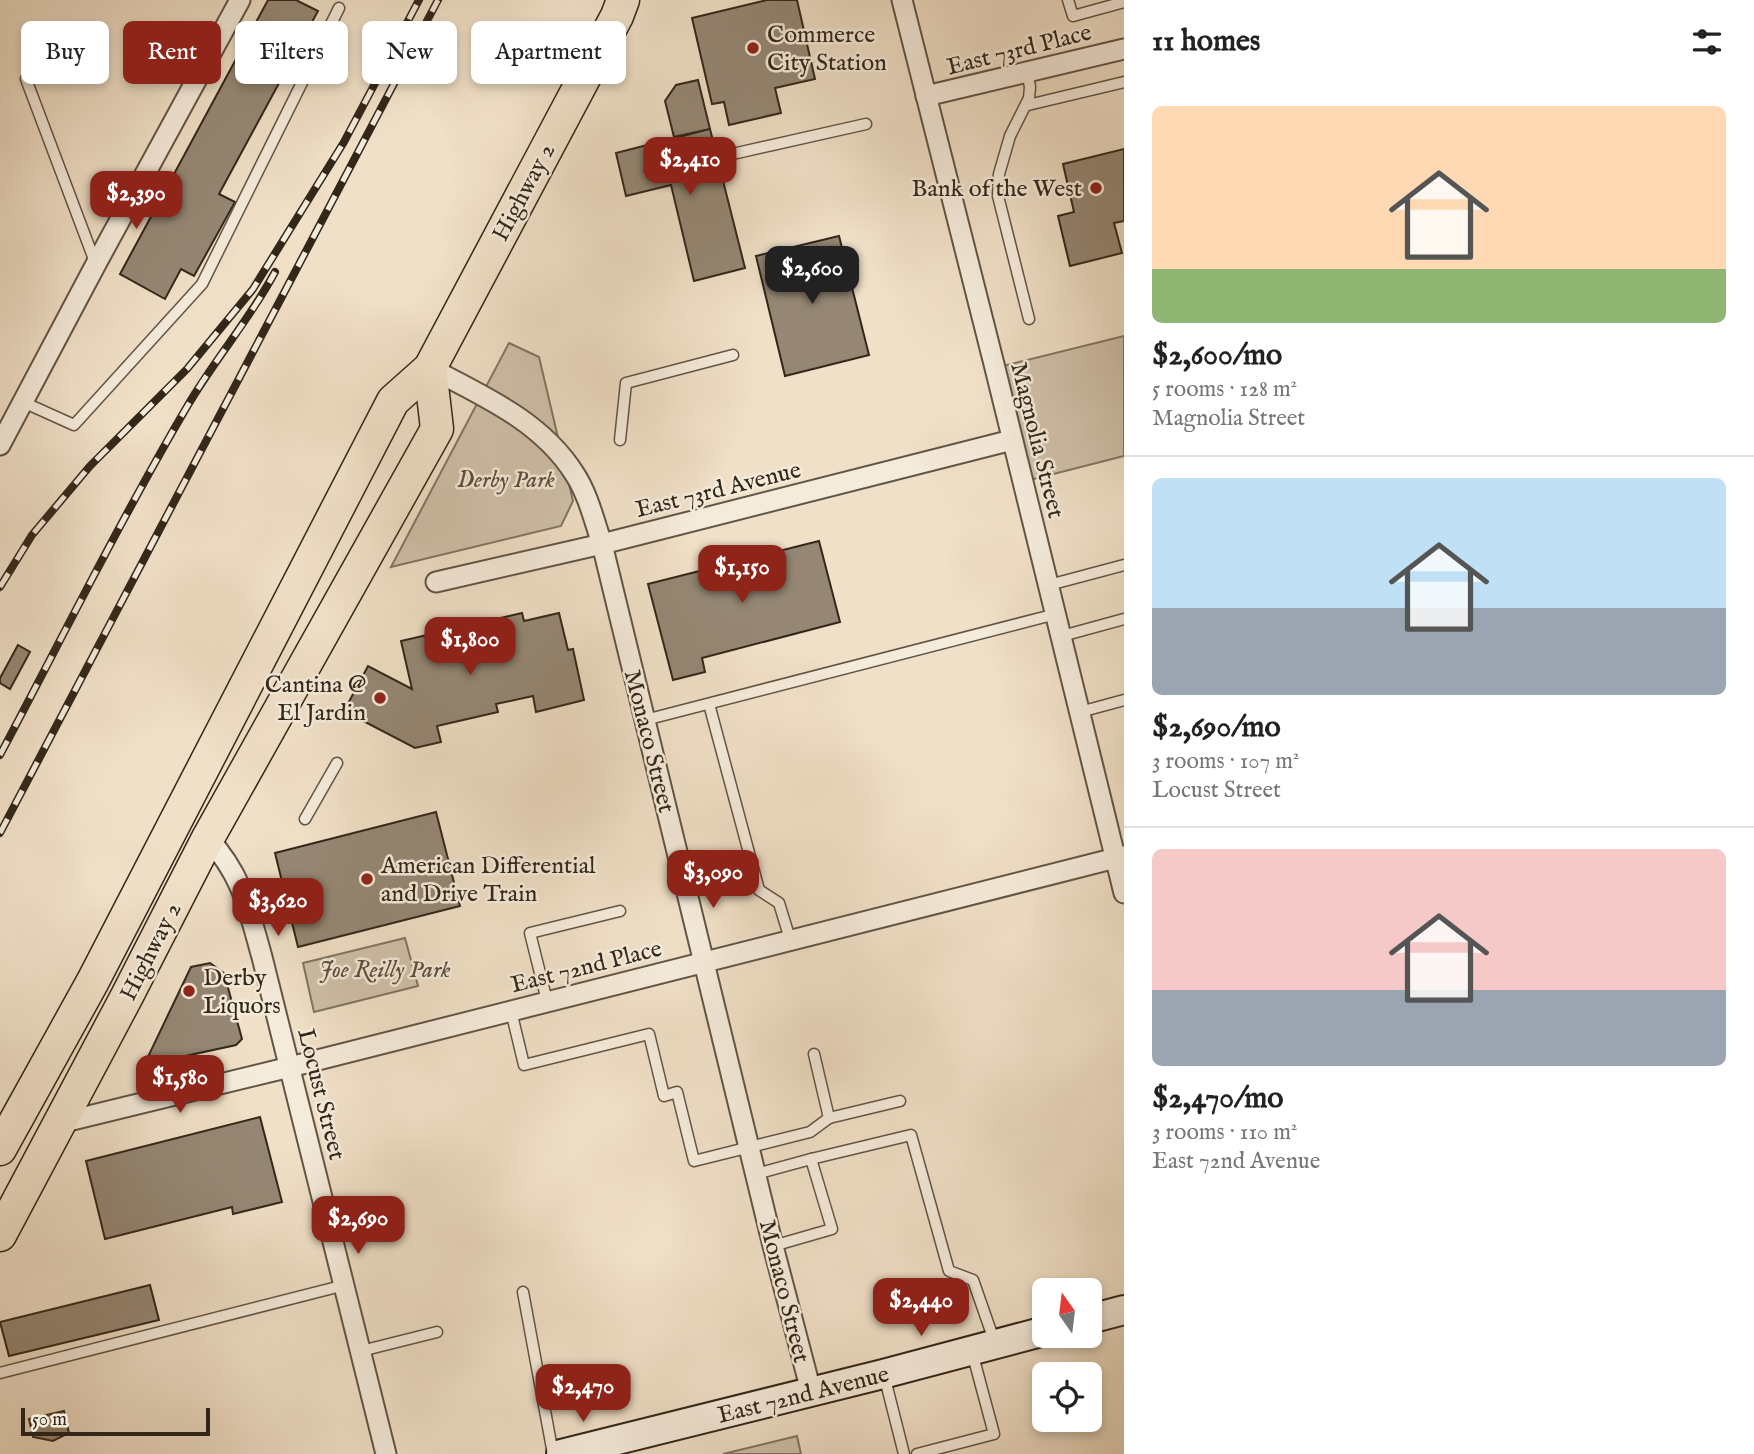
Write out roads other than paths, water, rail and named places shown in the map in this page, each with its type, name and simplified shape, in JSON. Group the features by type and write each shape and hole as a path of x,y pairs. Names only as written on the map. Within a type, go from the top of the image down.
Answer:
{"main road":[{"name":"Highway 2","path":"0,1149 93,981 393,401 430,368 623,5"},
{"name":"Highway 2","path":"0,1235 208,838 437,429 430,368"},
{"path":"1102,1316 1124,1310"},
{"name":"East 72nd Avenue","path":"561,1454 618,1447 811,1391 1032,1334"}],"street":[{"path":"0,445 240,0"},
{"name":"Magnolia Street","path":"902,0 1080,712 1120,857 1124,893"},
{"name":"East 73rd Place","path":"926,96 1124,49"},
{"name":"Monaco Street","path":"430,368 489,399 542,435 575,473 591,508 811,1391"},
{"name":"East 73rd Avenue","path":"436,582 602,544 1012,440"},
{"name":"Locust Street","path":"208,838 222,854 242,886 386,1454"},
{"name":"East 72nd Place","path":"60,1123 1120,857"}],"lane":[{"path":"1069,0 1073,16 1124,2"},
{"path":"23,402 74,425 202,284 339,8"},
{"path":"1027,71 1030,87 1028,105 1010,136 999,174 998,196 1030,319"},
{"path":"1028,105 1124,82"},
{"path":"28,84 96,264"},
{"path":"737,153 866,124"},
{"path":"620,440 625,383 733,355"},
{"path":"1049,585 1124,565"},
{"path":"645,720 1056,614"},
{"path":"1062,636 1124,619"},
{"path":"1080,712 1124,700"},
{"path":"709,704 759,890 779,903 790,939"},
{"path":"305,819 337,763"},
{"path":"547,1001 530,933 620,911"},
{"path":"511,1011 524,1065 649,1034 664,1096 677,1093 694,1161 810,1132 829,1118 900,1101"},
{"path":"814,1054 829,1118"},
{"path":"756,1174 911,1135 949,1271 972,1280 994,1434 917,1454"},
{"path":"773,1246 832,1229 811,1158"},
{"path":"0,1373 345,1285"},
{"path":"523,1292 553,1454"},
{"path":"361,1351 437,1332"},
{"path":"883,1374 904,1454"}],"railway":[{"path":"0,587 32,535 90,466 187,369 253,289 344,142 419,0"},
{"path":"0,833 438,0"},
{"path":"0,755 163,448 198,388 255,306 275,272"}],"place":[{"name":"Commerce City Station","path":"753,48"},
{"name":"Bank of the West","path":"1096,188"},
{"name":"Cantina @ El Jardin","path":"380,698"},
{"name":"American Differential and Drive Train","path":"367,879"},
{"name":"Derby Liquors","path":"189,991"}],"park label":[{"name":"Derby Park","path":"506,479"},
{"name":"Joe Reilly Park","path":"385,969"}]}
